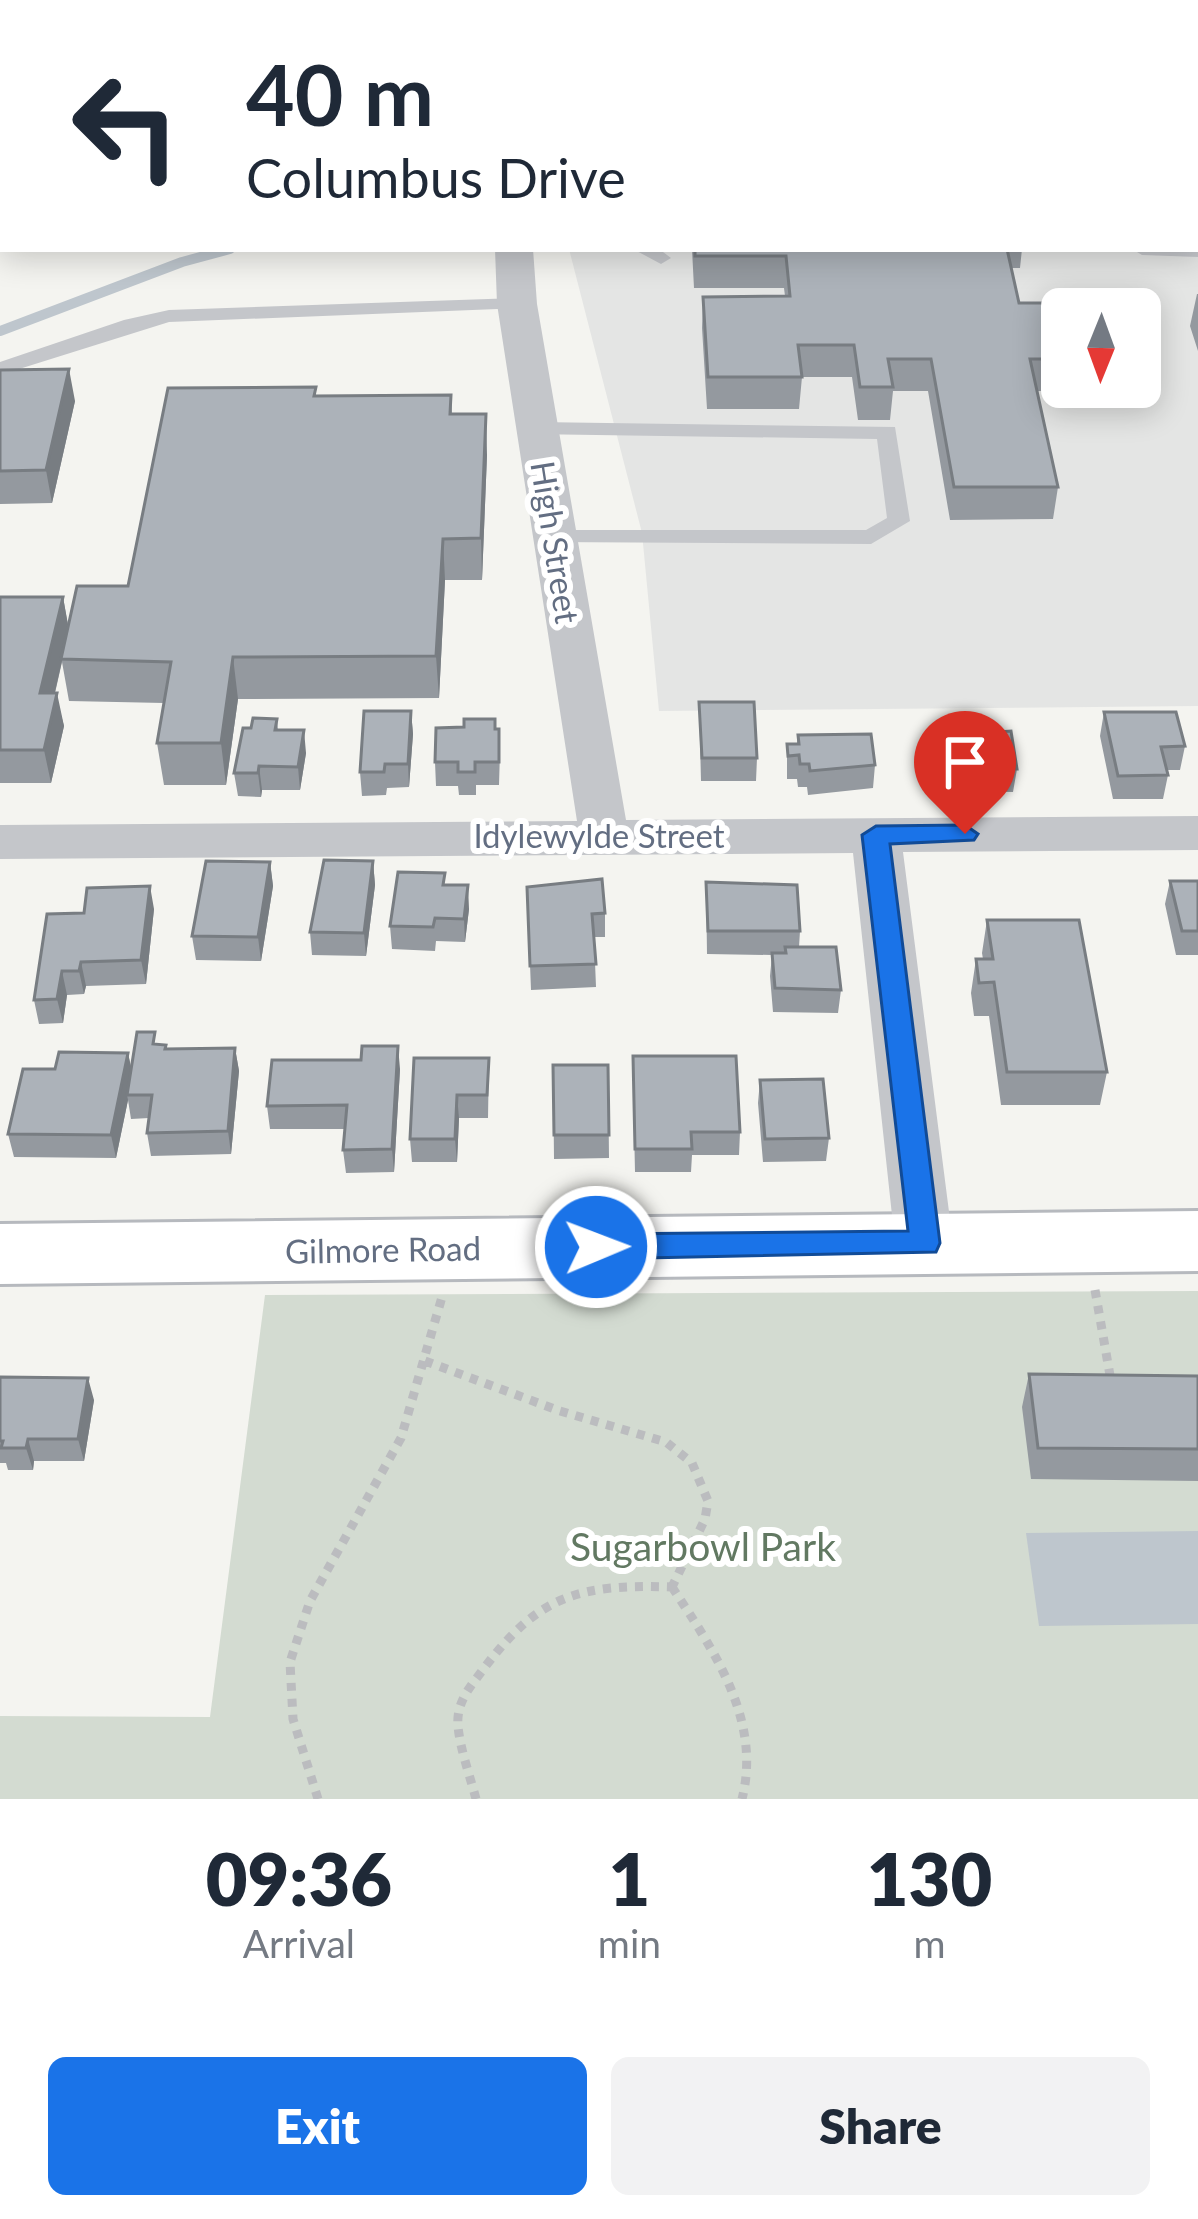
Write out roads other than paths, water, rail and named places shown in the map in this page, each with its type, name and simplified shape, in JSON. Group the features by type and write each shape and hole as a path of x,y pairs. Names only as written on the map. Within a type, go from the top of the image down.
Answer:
{"main road":[{"name":"Gilmore Road","path":"0,1254 1198,1241"}],"street":[{"name":"High Street","path":"514,252 517,304 604,835"},
{"name":"Idylewylde Street","path":"0,842 1198,833"},
{"path":"889,834 876,835 925,1243"}],"lane":[{"path":"0,369 131,324 169,316 517,304"},
{"path":"538,429 887,433 899,521 872,537 555,537"}],"waterway":[{"path":"0,331 219,252"}],"park label":[{"name":"Sugarbowl Park","path":"703,1546"}]}
